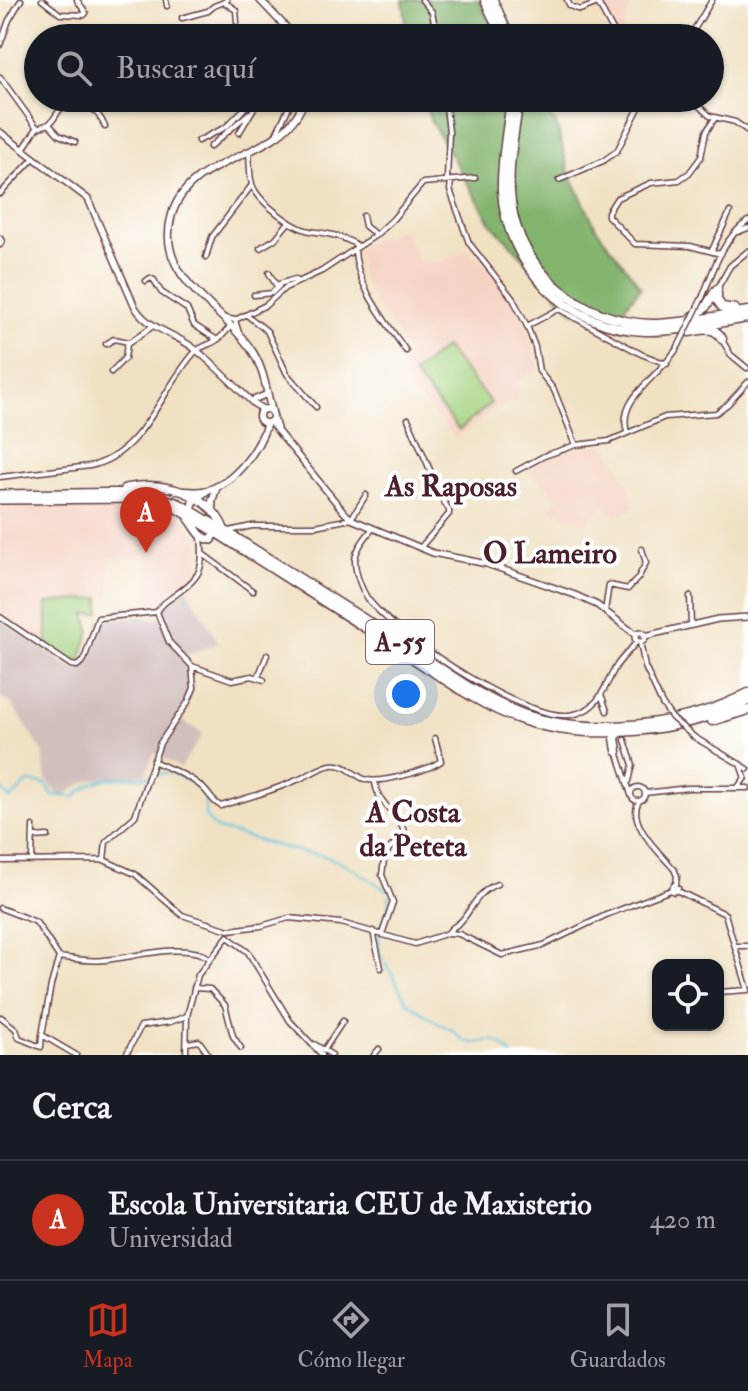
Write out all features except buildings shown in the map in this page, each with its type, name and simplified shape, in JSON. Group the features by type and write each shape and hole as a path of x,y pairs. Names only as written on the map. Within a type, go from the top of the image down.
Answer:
{"highway":[{"path":"485,0 496,24"},
{"path":"496,0 506,24"},
{"path":"510,112 502,187 506,217 520,253 541,284 579,313 616,327 669,334 712,329 722,339"},
{"path":"517,112 510,168 510,201 517,230 537,267 560,290 600,314 652,324 748,309"},
{"path":"684,321 705,308 717,289"},
{"path":"717,289 717,300 722,307 748,309"},
{"path":"645,331 748,319"},
{"path":"722,339 725,329 748,319"},
{"path":"115,491 138,485 154,485 184,491 196,497 213,513 219,532 201,537 191,513 196,497 206,491"},
{"name":"A-55","path":"0,494 115,491 157,495 191,513 488,705 509,716 548,728 571,732 619,731 675,725 700,720 748,701"},
{"name":"A-55","path":"0,500 128,497 154,501 191,513"},
{"path":"179,510 197,527"},
{"name":"A-55","path":"219,532 470,686 525,714 571,725 656,721 698,713 748,693"},
{"path":"700,720 717,720 748,710"},
{"path":"617,751 615,738 619,731"}],"main road":[{"path":"260,0 283,24"},
{"path":"184,491 206,491 242,466 268,419 260,364 233,323 221,317 177,269 169,244 170,220 176,203 194,180 273,139 294,121 298,112"},
{"path":"213,513 212,501 217,486"}],"street":[{"path":"0,45 9,20 21,0"},
{"path":"42,0 60,14 84,15 86,13 77,0"},
{"path":"422,0 432,12 434,24"},
{"path":"567,0 570,6 580,10 598,2 610,24"},
{"path":"697,24 712,0"},
{"path":"182,18 208,11 226,1 236,10 237,22"},
{"path":"0,77 24,110"},
{"path":"25,112 37,128"},
{"path":"24,148 37,128 49,124 58,112"},
{"path":"96,112 105,127"},
{"path":"198,141 226,127 243,112"},
{"path":"273,139 286,112"},
{"path":"447,112 450,190 469,243 513,299 535,347 539,371 554,390 576,445"},
{"path":"559,180 603,161 617,151 637,112"},
{"path":"708,112 715,118 735,122 748,131"},
{"path":"239,133 249,113"},
{"path":"210,147 249,113"},
{"path":"715,118 706,132 701,157 689,173 679,180 651,183 617,198 608,216 635,244 690,246 721,254"},
{"path":"49,124 59,135 75,142"},
{"path":"0,132 88,199 135,307 153,326 196,350 253,403 351,519 443,556 487,564 575,595 605,611 639,638 645,667 672,718 694,737 748,767"},
{"path":"249,152 252,185 289,222 308,231 336,234 357,247"},
{"path":"0,194 36,157"},
{"path":"0,477 95,465 115,455 145,425 196,350 217,340 233,323 248,316 278,293 322,271 376,235 401,211 423,183 475,178"},
{"path":"206,257 212,237 252,185"},
{"path":"712,250 730,212"},
{"path":"363,216 365,226 376,235"},
{"path":"627,432 625,419 631,400 667,364 721,254 748,221"},
{"path":"260,248 275,239 289,222"},
{"path":"733,236 748,228"},
{"path":"0,238 0,245"},
{"path":"357,247 359,273 406,351"},
{"path":"717,289 730,266 748,251"},
{"path":"269,273 279,286"},
{"path":"146,281 150,278 154,280 161,292 187,309 194,325 217,340"},
{"path":"254,295 272,293 295,279 298,282"},
{"path":"527,326 559,309 641,354 667,364"},
{"path":"248,316 267,331 287,374 316,407"},
{"path":"111,372 125,358 129,342 153,326"},
{"path":"106,344 114,339 129,342"},
{"path":"722,339 731,355 747,367 748,376"},
{"path":"516,471 544,456 576,445 609,441 665,417 716,413 748,382"},
{"path":"253,403 266,392"},
{"path":"408,419 434,486 449,510 449,514 420,548"},
{"path":"203,553 219,532 231,529 315,526 351,519 366,495"},
{"path":"373,528 355,556 365,594 375,607 422,646 500,694 531,708 574,715 602,697 617,666 639,638 718,619 748,617"},
{"path":"157,612 161,605 198,575 203,553 201,537"},
{"path":"605,611 609,585 628,589 638,578 646,563 642,549"},
{"path":"203,553 253,591"},
{"path":"690,596 691,625"},
{"path":"0,617 77,666 84,660 98,618 157,612"},
{"path":"157,612 169,642 192,666 232,680 261,678 267,655"},
{"path":"104,860 106,842 132,819 160,743 191,695 194,681 192,666"},
{"path":"602,697 607,711"},
{"path":"153,761 201,786 218,806 290,783 333,764 344,766 361,778 375,782 440,763 442,758 435,738"},
{"path":"625,740 633,765 627,778"},
{"path":"617,751 631,795 639,801"},
{"path":"737,788 745,778 739,762"},
{"path":"627,778 645,793"},
{"path":"375,782 379,798 395,813 405,834 389,849 384,860 382,875 393,902 381,933"},
{"path":"631,795 633,789 639,787"},
{"path":"645,793 688,788 748,788"},
{"path":"645,793 634,809 636,820 674,869 677,888"},
{"path":"32,861 33,826"},
{"path":"33,837 48,836"},
{"path":"0,861 104,860 135,874 169,907 187,918 229,930 289,918 341,923 415,944 448,933 459,934 498,954 507,955 565,937 606,915 671,890 672,886 725,914 748,990 724,992"},
{"path":"448,933 450,928 463,920 481,894 497,884"},
{"path":"0,908 36,922 59,957 41,1047 19,1038 16,1029 1,1017"},
{"path":"186,1055 187,1016 198,975 228,937 229,930"},
{"path":"373,931 381,968"},
{"path":"228,937 248,952 290,1021 310,1042 332,1055"},
{"path":"736,946 748,946"},
{"path":"59,957 101,961 161,952 200,953 209,958"},
{"path":"194,988 208,988 223,1002 233,1036 241,1048"},
{"path":"126,1055 141,1026 187,1016"},
{"path":"323,1052 343,1021"},
{"path":"42,1035 76,1055"},
{"path":"187,1043 199,1041 209,1055"},
{"path":"374,1055 379,1049"}],"shaded area":[{"path":"597,0 632,0 626,24 608,24"},
{"path":"402,228 418,260 440,262 468,250 487,267 524,322 538,365 537,369 519,380 518,400 490,413 455,438 405,380 403,364 410,354 360,273 358,249 380,235 384,238"},
{"path":"606,445 630,488 633,505 630,510 616,516 604,504 587,523 549,509 556,499 555,493 525,471 545,458 580,447"},
{"path":"141,503 170,511 182,518 197,537 198,568 190,579 149,609 148,558 110,557 110,595 47,603 47,643 0,612 0,508 7,508 8,505"},
{"path":"187,588 219,643 182,656 189,662 194,688 178,717 203,734 180,768 154,752 145,775 96,779 63,796 58,794 46,779 43,752 11,703 0,698 0,620 69,667 77,669 86,663 100,620 139,616 155,620 160,617 162,608"}],"green space":[{"path":"403,0 479,0 490,24 406,24"},
{"path":"428,112 544,112 556,123 569,172 596,228 641,287 610,325 572,311 491,223"},
{"path":"445,347 491,403 459,430 413,374"},
{"path":"100,598 100,613 86,614 90,630 80,660 72,662 47,646 47,603"}],"waterway":[{"path":"0,787 10,799 28,782 46,784 53,795 75,797 90,785 107,779 174,774 205,796 205,816 215,828 324,856 345,864 387,890"},
{"path":"389,896 389,908 379,930 380,953 407,1002 453,1030 464,1041 492,1040 512,1055"}],"place":[{"name":"Escola Universitaria CEU de Maxisterio","path":"146,553"}],"district":[{"name":"As Raposas","path":"451,486"},
{"name":"O Lameiro","path":"550,553"},
{"name":"A Costa da Peteta","path":"413,829"}]}
